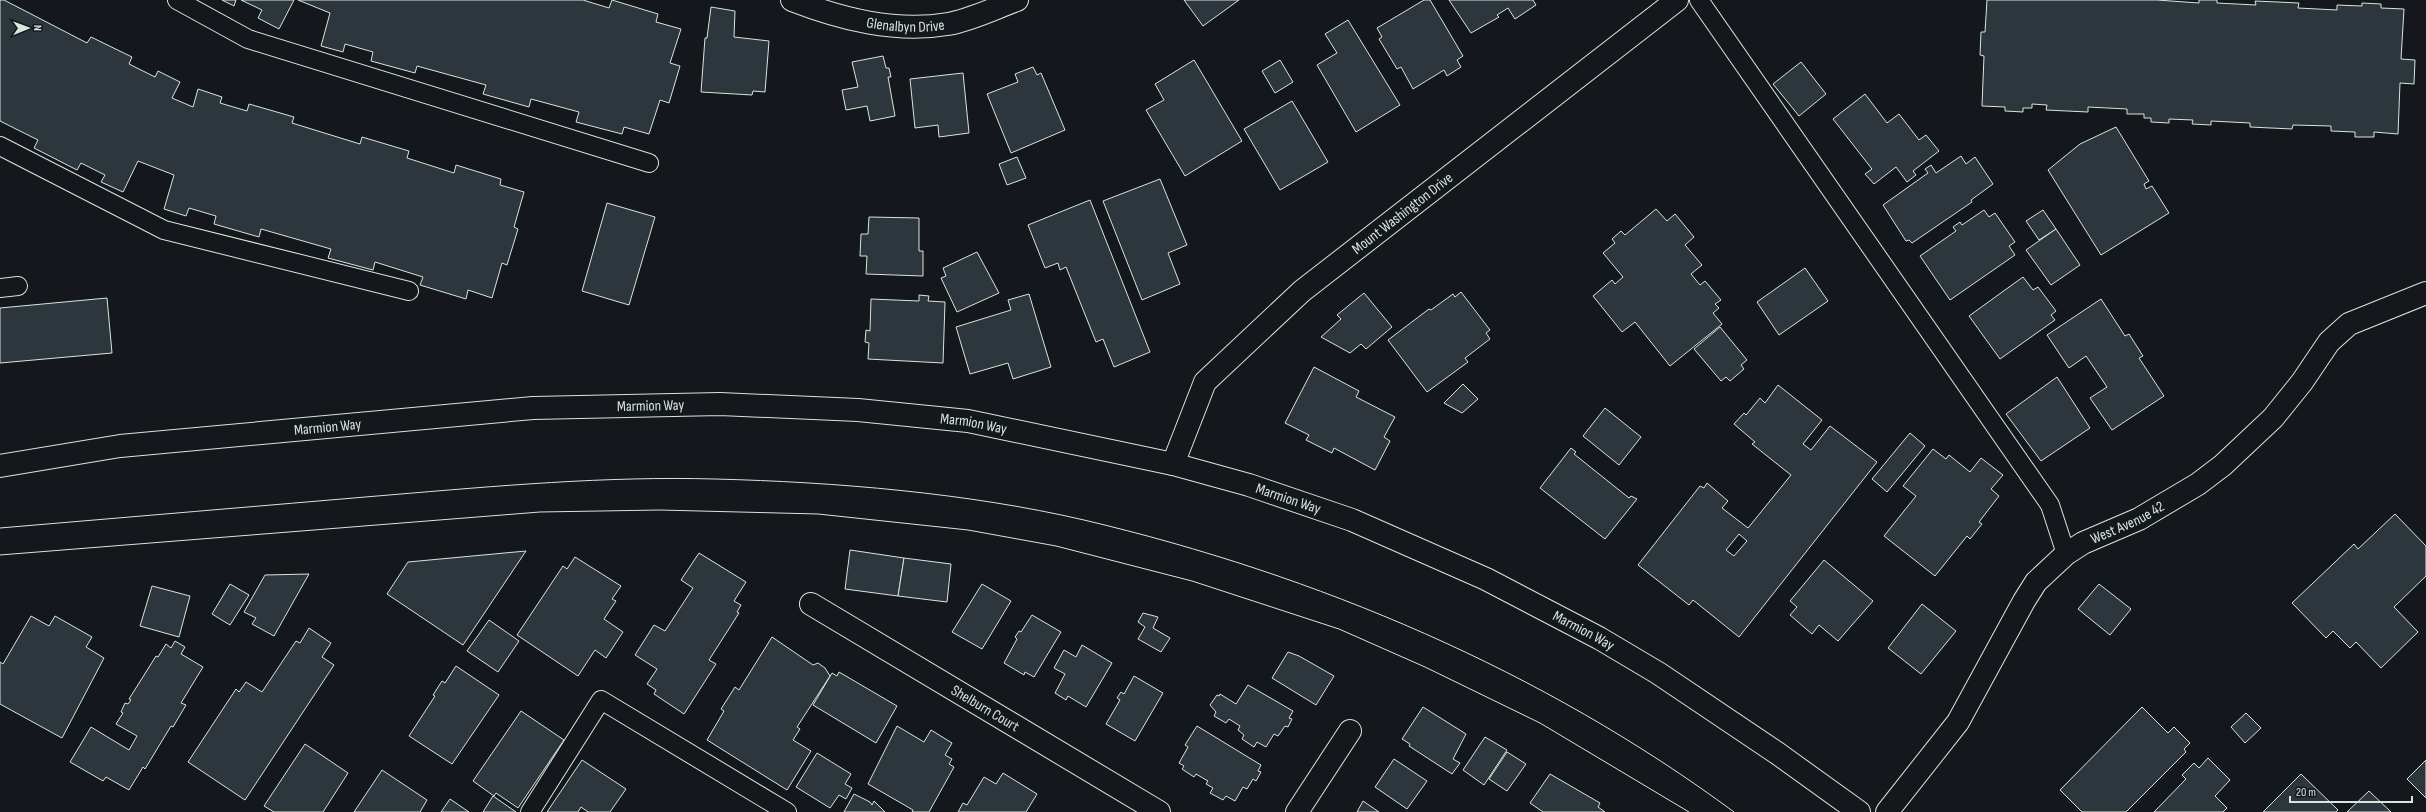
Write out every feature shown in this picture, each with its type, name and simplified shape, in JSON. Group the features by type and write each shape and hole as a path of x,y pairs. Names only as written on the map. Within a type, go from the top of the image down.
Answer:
{"street":[{"name":"Glenalbyn Drive","path":"792,0 823,12 896,28 948,24 1017,0"},
{"name":"Mount Washington Drive","path":"1173,464 1205,382 1302,291 1677,0"},
{"name":"West Avenue 42","path":"1887,812 1958,722 2032,588 2066,554 2083,543 2139,519 2198,484 2223,466 2273,418 2302,382 2329,342 2349,324 2426,293"},
{"name":"Marmion Way","path":"0,466 120,446 509,410 720,404 858,410 968,421 1173,464 1249,485 1352,520 1486,578 1599,638 1658,674 1777,753 1859,812"},
{"name":"Shelburn Court","path":"811,604 1159,812"},
{"path":"1297,812 1350,731"}],"lane":[{"path":"177,0 248,39 649,163"},
{"path":"1699,0 2050,505 2066,554"},
{"path":"0,146 164,230 409,291"},
{"path":"0,288 18,286"},
{"path":"530,812 601,700 787,812"}],"building":[{"path":"0,0 4,0 87,43 91,37 132,57 129,64 155,77 158,71 180,82 172,98 193,107 198,89 222,97 220,103 247,111 249,104 294,117 292,123 360,144 362,137 409,151 407,158 454,173 456,165 501,179 500,185 524,192 514,227 518,229 507,265 502,263 492,298 468,290 466,299 420,285 423,277 375,262 373,270 328,258 331,249 261,229 259,237 214,224 216,216 189,208 186,216 164,209 174,175 138,161 123,192 101,182 105,175 81,163 77,170 34,148 38,140 0,121"},
{"path":"222,0 236,0 234,6"},
{"path":"241,0 294,0 279,29 258,18 262,10"},
{"path":"298,0 583,0 609,8 612,0 658,14 656,22 681,29 670,63 680,66 669,103 660,100 649,134 624,127 622,134 576,122 579,112 531,99 529,107 483,94 486,85 417,66 415,73 371,61 373,52 345,44 343,52 321,46 330,13"},
{"path":"1184,0 1239,0 1203,26"},
{"path":"1424,0 1430,0 1463,56 1457,60 1461,67 1447,76 1444,70 1413,89 1401,67 1397,69 1379,39 1382,37 1377,28"},
{"path":"1449,0 1533,0 1536,5 1515,19 1508,8 1497,15 1499,17 1471,33"},
{"path":"1987,0 2157,0 2199,3 2199,0 2217,0 2217,3 2256,5 2255,1 2299,3 2298,8 2337,10 2337,5 2362,6 2362,3 2381,4 2381,8 2404,9 2401,59 2415,60 2414,84 2400,83 2398,134 2374,132 2374,137 2355,137 2355,132 2331,131 2331,126 2293,125 2292,129 2250,127 2250,123 2211,121 2211,125 2192,124 2193,120 2169,119 2169,123 2151,122 2151,118 2144,118 2144,114 2127,114 2127,109 2088,107 2088,112 2046,110 2047,105 2032,104 2032,108 2023,108 2023,112 2005,111 2005,107 1982,106 1984,56 1980,55 1981,32 1985,32"},
{"path":"711,7 735,11 734,37 769,41 765,92 753,91 752,95 701,92 705,38 707,38"},
{"path":"1348,20 1400,105 1356,132 1317,65 1337,53 1325,34"},
{"path":"883,56 886,68 889,68 891,77 888,77 895,116 870,121 867,106 846,110 842,90 858,87 852,62"},
{"path":"1194,60 1242,141 1185,176 1146,110 1164,100 1155,84"},
{"path":"1280,60 1293,82 1275,93 1262,71"},
{"path":"1801,62 1826,94 1799,116 1773,84"},
{"path":"1033,67 1037,75 1041,73 1065,130 1011,153 987,94 1018,82 1015,74"},
{"path":"963,73 969,133 939,137 938,125 915,128 910,79"},
{"path":"1865,94 1887,123 1899,114 1919,140 1926,135 1939,151 1913,171 1916,175 1907,182 1896,167 1874,184 1865,174 1872,169 1833,119"},
{"path":"1292,101 1328,162 1280,190 1244,129"},
{"path":"2116,127 2149,181 2144,184 2146,189 2152,186 2169,213 2101,255 2048,170 2080,144"},
{"path":"1961,156 1966,164 1975,157 1993,184 1971,200 1972,202 1912,243 1909,240 1906,241 1883,205 1928,173 1925,169 1931,165 1936,173"},
{"path":"1017,157 1026,178 1007,185 999,164"},
{"path":"1160,179 1187,245 1168,253 1180,284 1142,300 1103,201"},
{"path":"1090,200 1150,352 1114,367 1103,339 1096,342 1066,267 1060,270 1058,263 1045,268 1028,225"},
{"path":"607,203 655,217 629,305 582,291"},
{"path":"1656,209 1667,221 1675,214 1694,237 1685,245 1702,265 1691,274 1700,285 1705,281 1721,300 1715,304 1719,308 1713,313 1722,324 1670,366 1635,322 1622,332 1593,296 1612,280 1615,284 1623,277 1603,253 1615,243 1612,239 1621,231 1625,235"},
{"path":"1984,210 1989,217 1995,213 2015,242 2009,246 2015,255 1950,300 1920,256 1956,231 1953,227 1960,222 1962,225"},
{"path":"2043,210 2056,229 2039,240 2026,221"},
{"path":"869,217 919,218 919,251 923,251 923,276 866,274 867,256 860,256 861,234 868,234"},
{"path":"2056,229 2080,265 2051,285 2026,250"},
{"path":"977,252 999,293 957,312 941,278 946,276 943,268"},
{"path":"1805,268 1828,301 1779,335 1757,302"},
{"path":"2023,277 2033,290 2038,287 2056,311 2051,315 2055,320 2000,359 1969,316"},
{"path":"1461,292 1490,330 1486,333 1490,339 1465,358 1468,362 1427,392 1388,340 1429,309 1431,310 1453,294 1455,297"},
{"path":"1364,293 1392,327 1366,349 1361,344 1350,353 1321,337 1341,319 1337,315"},
{"path":"1029,294 1051,367 1013,379 1008,363 970,374 956,327 1011,310 1008,300"},
{"path":"919,295 929,296 928,301 945,302 943,363 868,359 869,343 865,342 866,330 870,331 871,299 919,301"},
{"path":"107,298 112,353 0,363 0,308"},
{"path":"2101,299 2125,336 2129,334 2143,356 2139,358 2164,396 2112,430 2090,398 2107,387 2086,356 2069,368 2047,335"},
{"path":"1720,327 1747,360 1741,365 1744,369 1730,381 1726,377 1721,381 1694,349"},
{"path":"1314,367 1359,391 1356,397 1395,417 1384,437 1390,441 1375,470 1334,448 1332,453 1306,440 1309,435 1285,423"},
{"path":"2057,377 2090,428 2041,461 2006,414"},
{"path":"1463,384 1478,399 1462,413 1444,403"},
{"path":"1778,385 1822,420 1803,444 1811,450 1830,426 1877,462 1739,637 1693,600 1689,605 1638,565 1700,486 1704,488 1707,483 1728,501 1722,508 1748,528 1791,475 1752,444 1755,442 1734,424 1744,413 1746,415 1760,398 1765,403","holes":["1739,534 1747,541 1734,556 1726,550"]},
{"path":"1605,408 1641,437 1619,465 1583,436"},
{"path":"1910,433 1925,446 1887,492 1872,479"},
{"path":"1571,448 1576,452 1574,454 1629,498 1631,496 1637,499 1605,539 1540,488"},
{"path":"1933,449 1946,459 1949,455 1970,472 1981,458 2003,475 1991,489 1999,496 1979,522 1982,524 1970,539 1967,536 1935,576 1884,536 1916,496 1903,486"},
{"path":"2395,514 2426,546 2426,576 2394,607 2418,632 2381,668 2356,642 2350,648 2333,631 2326,638 2292,603 2354,544 2358,549"},
{"path":"850,550 904,558 898,596 845,589"},
{"path":"526,551 463,645 387,594 408,562"},
{"path":"699,553 746,582 734,601 741,605 737,612 739,613 709,660 716,664 684,714 654,694 656,690 647,684 657,669 635,655 654,625 665,631 693,588 681,580"},
{"path":"575,557 621,586 612,599 616,601 604,619 623,632 606,658 595,650 578,676 517,635 563,566 567,569"},
{"path":"904,558 951,564 947,602 898,596"},
{"path":"1824,560 1873,601 1838,641 1819,625 1812,634 1790,615 1797,607 1790,601"},
{"path":"309,574 274,636 252,624 256,618 244,612 265,575"},
{"path":"230,584 249,595 230,625 212,614"},
{"path":"982,584 1011,601 982,649 952,632"},
{"path":"2099,584 2131,609 2110,635 2078,609"},
{"path":"152,586 190,596 179,637 140,626"},
{"path":"1922,604 1956,631 1921,674 1888,648"},
{"path":"1143,613 1158,617 1153,628 1170,638 1161,652 1138,639 1145,627 1138,622"},
{"path":"1032,615 1061,632 1034,677 1025,672 1024,675 1004,663 1017,639 1015,637 1019,631 1021,632"},
{"path":"31,616 49,626 55,616 92,637 86,647 104,658 62,738 0,704 0,662 3,664"},
{"path":"489,620 519,641 498,672 467,651"},
{"path":"309,628 331,643 322,657 334,665 245,800 188,762 236,689 239,692 246,682 262,692 296,641 300,643"},
{"path":"772,637 813,665 818,663 825,668 830,676 797,727 800,729 793,740 811,751 787,790 707,740 724,711 721,709 735,687 739,690"},
{"path":"175,641 185,647 181,654 203,667 181,703 186,705 173,727 171,726 145,769 143,767 129,790 106,777 103,781 70,762 91,727 129,750 137,736 116,724 123,713 121,712 125,703 128,704 131,700 129,699 156,656 158,657 166,644 171,648"},
{"path":"1082,645 1112,663 1086,707 1068,696 1066,700 1055,693 1065,674 1054,668 1064,650 1076,657"},
{"path":"1288,652 1299,656 1334,676 1316,705 1272,678"},
{"path":"456,666 499,695 452,764 409,736 435,696 433,695 442,681 445,683"},
{"path":"839,672 897,706 876,743 813,705 832,673 837,676"},
{"path":"1134,676 1163,693 1135,741 1106,724 1120,700 1117,698 1121,692 1124,694"},
{"path":"1248,685 1293,711 1289,718 1292,719 1288,727 1285,726 1278,736 1274,734 1266,747 1257,742 1254,747 1242,739 1244,735 1238,730 1240,726 1229,719 1226,723 1214,716 1216,712 1210,705 1217,695 1219,696 1220,694 1236,704"},
{"path":"1423,707 1466,734 1453,759 1460,763 1452,774 1409,746 1410,744 1402,739"},
{"path":"2142,707 2168,733 2174,727 2190,743 2184,749 2186,752 2126,812 2082,812 2060,790"},
{"path":"521,711 564,740 518,808 496,793 494,796 473,781"},
{"path":"2246,713 2261,728 2245,743 2231,727"},
{"path":"897,726 924,742 931,730 952,743 945,755 952,759 949,764 954,767 929,812 912,812 913,810 868,784"},
{"path":"1197,726 1261,765 1258,771 1261,772 1256,781 1253,779 1247,789 1243,787 1235,801 1226,796 1223,800 1210,793 1213,788 1206,784 1208,781 1196,774 1194,777 1182,769 1184,766 1179,763 1188,747 1185,745"},
{"path":"1485,737 1507,750 1484,785 1463,770"},
{"path":"305,744 348,773 323,812 274,812 264,806"},
{"path":"1507,752 1526,764 1507,791 1489,779"},
{"path":"817,753 851,774 845,784 852,788 846,799 839,795 830,808 796,787"},
{"path":"2208,758 2230,780 2215,796 2227,808 2223,812 2154,812 2186,779 2182,775 2194,763 2199,768"},
{"path":"1394,759 1427,781 1407,809 1375,787"},
{"path":"582,760 626,789 610,812 588,812 581,807 578,812 547,812"},
{"path":"2426,760 2426,798 2407,779"},
{"path":"382,770 427,800 420,812 354,812"},
{"path":"1003,773 1037,794 1026,812 958,812 963,803 967,805 984,777 996,784"},
{"path":"1550,774 1600,803 1598,807 1605,812 1543,812 1530,803"},
{"path":"2301,774 2338,810 2336,812 2263,812"},
{"path":"2369,791 2391,812 2347,812"},
{"path":"854,794 870,802 872,805 874,801 885,812 844,812"},
{"path":"493,796 516,812 483,812"},
{"path":"450,799 469,812 441,812"},
{"path":"1363,801 1379,812 1357,812"}],"tram line":[{"path":"0,528 470,488 592,480 674,478 807,483 901,490 994,503 1084,520 1171,543 1257,569 1341,599 1424,633 1505,672 1584,714 1661,761 1734,812"},
{"path":"0,555 540,512 660,510 818,514 968,530 1056,546 1192,581 1339,629 1425,667 1540,723 1689,812"}]}
